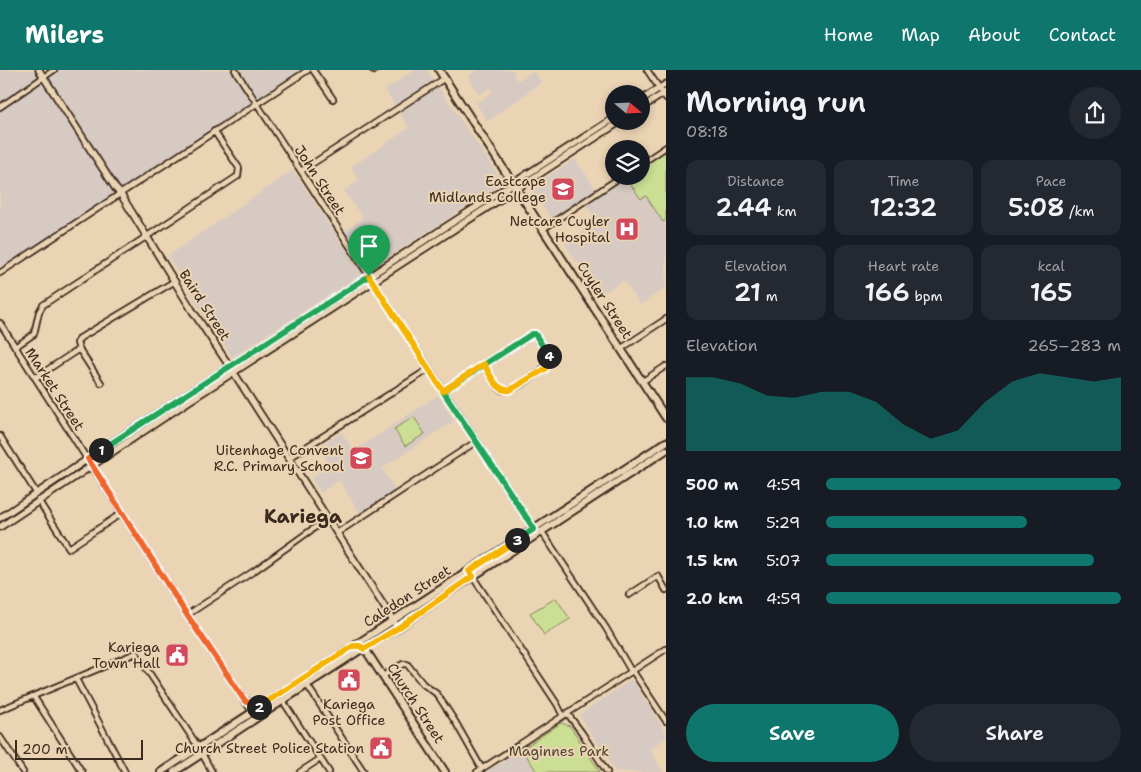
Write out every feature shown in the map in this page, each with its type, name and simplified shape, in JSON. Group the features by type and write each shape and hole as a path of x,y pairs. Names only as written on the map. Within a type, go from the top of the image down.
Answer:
{"main road":[{"name":"Cuyler Street","path":"439,70 666,418"},
{"name":"Caledon Street","path":"174,772 201,751 254,716 283,701 398,628 534,529 666,442"},
{"name":"Caledon Street","path":"254,716 260,708 393,620 542,532 665,452"},
{"path":"353,646 360,646 364,649 366,638"},
{"name":"Church Street","path":"364,649 445,772"},
{"path":"245,701 260,708"},
{"name":"Caledon Street","path":"161,772 201,751"}],"street":[{"name":"Baird Street","path":"39,70 120,193 192,310 398,628"},
{"path":"0,107 54,70"},
{"name":"John Street","path":"235,70 534,529"},
{"path":"0,273 308,70"},
{"path":"313,70 333,99"},
{"path":"646,70 665,95 650,103"},
{"path":"302,172 445,78"},
{"path":"650,94 666,84"},
{"path":"0,518 92,465 373,283 605,124"},
{"path":"0,527 88,459 230,366 369,276 606,130"},
{"path":"14,347 34,334 39,312 43,304 238,175 239,168 214,131"},
{"path":"650,158 666,147"},
{"path":"543,229 609,185"},
{"path":"101,383 79,348 77,343 80,338 175,281"},
{"path":"622,348 666,319"},
{"name":"Market Street","path":"0,323 254,716"},
{"path":"443,391 484,364 532,334 535,334 550,360 545,369 507,391 499,388 484,364"},
{"path":"35,378 79,348"},
{"path":"643,381 666,366"},
{"path":"289,458 429,368"},
{"path":"0,436 69,548 122,513"},
{"path":"337,533 477,441"},
{"path":"187,615 254,571 328,518"},
{"path":"534,529 542,532 666,722"},
{"path":"471,574 557,704 582,733 606,772"},
{"path":"629,595 658,576 666,590"},
{"path":"477,772 666,649"},
{"path":"0,710 136,653 201,751 212,772"},
{"path":"383,676 403,664 407,664 423,684 437,694 482,768"},
{"path":"76,679 125,772"},
{"path":"307,685 364,772"},
{"path":"34,697 82,772"},
{"path":"283,701 329,772"},
{"path":"0,737 23,772"},
{"path":"300,772 320,759"}],"shaded area":[{"path":"0,70 302,70 0,273"},
{"path":"414,70 427,70 503,182 367,272 342,233 363,218 344,191 359,180 351,167 409,128 385,90"},
{"path":"477,70 515,70 513,73 517,81 533,71 542,82 487,122 476,103 493,92 490,88 479,95 468,76"},
{"name":"Netcare Cuyler Hospital","path":"666,151 666,288 640,305 624,280 600,295 582,268 584,266 582,263 576,262 565,244 597,222 586,205 616,185 650,185 650,162"},
{"name":"Eastcape Midlands College","path":"575,159 596,189 551,219 530,188"},
{"path":"293,170 362,274 232,357 168,256"},
{"name":"Uitenhage Convent R.C. Primary School","path":"438,395 454,421 382,468 397,493 362,517 339,480 321,493 311,478 330,465 318,448 341,432 354,451"},
{"path":"632,679 666,733 666,737 650,749 663,772 616,772 579,715"},
{"path":"522,749 537,772 486,772 501,762 503,764 505,762 503,760"}],"green space":[{"path":"666,151 666,220 663,222 646,196 641,199 631,185 650,185 650,162"},
{"path":"414,417 425,434 405,446 394,429"},
{"path":"556,598 570,619 544,635 530,613"},
{"name":"Maginnes Park","path":"561,723 570,726 600,772 537,772 522,749"}],"place":[{"name":"Eastcape Midlands College","path":"563,189"},
{"name":"Netcare Cuyler Hospital","path":"627,229"},
{"name":"Uitenhage Convent R.C. Primary School","path":"361,458"},
{"name":"Kariega Town Hall","path":"177,655"},
{"name":"Kariega Post Office","path":"349,680"},
{"name":"Church Street Police Station","path":"381,748"}],"district":[{"name":"Kariega","path":"303,516"}],"route":[{"path":"369,276 88,459 187,615 245,701 260,708 353,646 360,646 364,649 398,628 473,576 469,571 534,529 443,391 484,364 532,334 535,334 547,351 550,360 547,367 510,390 505,391 499,388 484,364 443,391 369,276"}]}
